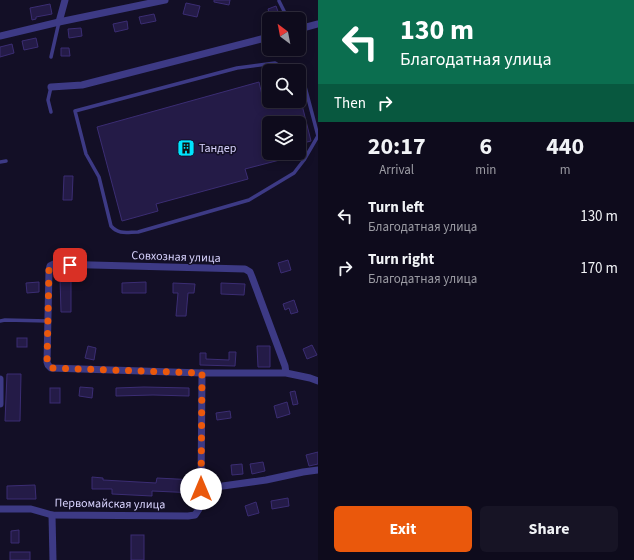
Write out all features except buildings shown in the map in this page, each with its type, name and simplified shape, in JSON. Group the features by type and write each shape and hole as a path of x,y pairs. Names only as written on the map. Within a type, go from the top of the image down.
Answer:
{"street":[{"path":"59,22 65,0"},
{"path":"0,36 165,0"},
{"path":"306,27 318,24"},
{"path":"51,87 82,85 262,39"},
{"name":"Совхозная улица","path":"48,321 49,270 50,266 54,264 245,269 250,272 252,277 285,366 286,373"},
{"path":"48,321 47,362 51,368 202,373 286,373 310,378 318,382"},
{"path":"202,373 201,489 266,480 318,470"},
{"path":"0,379 0,404"},
{"name":"Первомайская улица","path":"0,510 31,509 52,515 188,516 195,515 198,509 201,489"},
{"path":"52,515 53,560"}],"lane":[{"path":"279,1 284,12"},
{"path":"51,57 59,22"},
{"path":"262,65 237,68 75,111 86,154 99,177 111,226 115,230 122,233 138,232 249,200 294,174 318,136 306,93"},
{"path":"51,87 48,100 51,112"},
{"path":"0,162 6,161"},
{"path":"0,321 48,321"}],"place":[{"name":"Тандер","path":"186,148"}],"route":[{"path":"70,265 54,264 50,266 49,270 48,365 51,368 202,373 201,489"}]}
